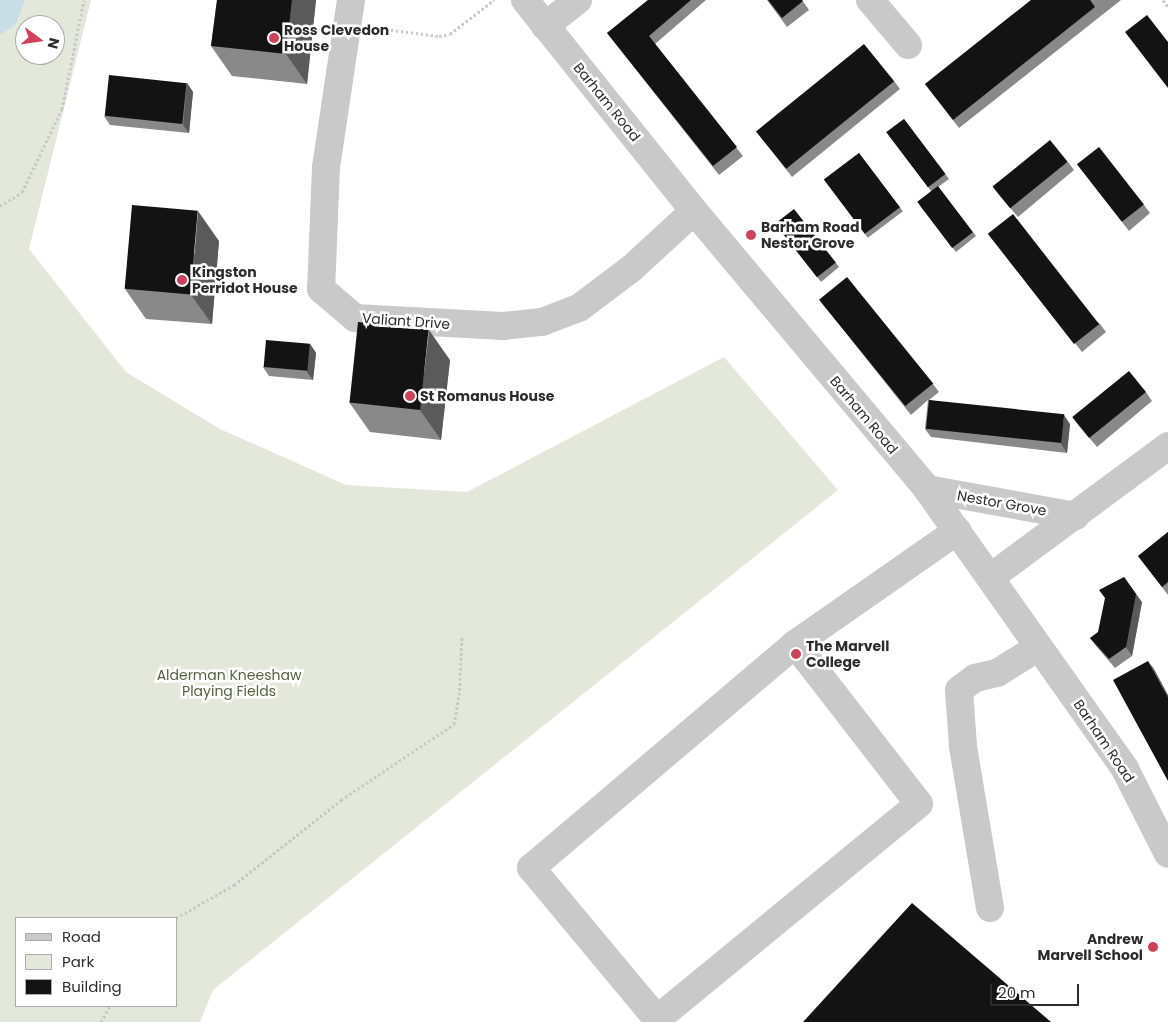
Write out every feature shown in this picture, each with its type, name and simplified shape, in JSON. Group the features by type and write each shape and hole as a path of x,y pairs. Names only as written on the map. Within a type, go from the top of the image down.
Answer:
{"street":[{"name":"Barham Road","path":"525,0 694,211 927,489 1126,769 1168,854"},
{"path":"546,26 578,0"},
{"path":"870,0 908,45"},
{"name":"Valiant Drive","path":"350,12 326,167 321,289 355,318 503,326 542,322 579,308 632,268 694,211"},
{"name":"Nestor Grove","path":"990,577 1076,516 1168,446"},
{"name":"Nestor Grove","path":"927,489 1076,516"},
{"path":"794,644 919,804 658,1019 531,868 794,644 957,531"},
{"path":"990,908 963,746 959,690 975,678 997,673 1039,646"}],"path":[{"path":"0,206 22,192 62,108 84,0"},
{"path":"350,12 439,36 462,27 494,0"},
{"path":"1163,0 1168,7"},
{"path":"178,917 234,885 341,800 454,724 459,695 462,636"},
{"path":"101,1022 109,1007"}],"green space":[{"name":"Alderman Kneeshaw Playing Fields","path":"0,0 91,0 29,249 126,372 220,429 346,485 467,492 724,357 838,490 213,990 200,1022 0,1022"}],"water":[{"path":"0,0 25,0 19,15 15,15 15,25 0,35"}],"building":[{"path":"217,0 292,0 286,54 211,46"},
{"path":"648,0 691,0 649,36 737,147 713,166 607,33"},
{"path":"768,0 802,0 803,1 782,18"},
{"path":"1031,0 1090,0 1095,7 953,120 925,84"},
{"path":"1147,15 1168,42 1168,88 1125,32"},
{"path":"864,44 894,81 786,169 756,131"},
{"path":"109,75 187,83 182,124 105,116"},
{"path":"904,119 946,174 928,187 886,132"},
{"path":"1050,140 1068,162 1010,208 992,187"},
{"path":"1099,147 1144,205 1122,222 1077,164"},
{"path":"859,153 900,207 865,234 824,179"},
{"path":"938,186 973,232 952,248 917,202"},
{"path":"132,205 198,211 190,294 125,289"},
{"path":"794,209 836,263 817,277 775,224"},
{"path":"1013,214 1099,324 1074,344 988,234"},
{"path":"847,277 933,383 905,406 819,300"},
{"path":"358,322 429,329 420,410 350,403"},
{"path":"266,340 310,344 307,371 264,367"},
{"path":"1129,371 1146,392 1089,438 1072,417"},
{"path":"929,400 1064,414 1061,443 926,429"},
{"path":"1168,532 1168,582 1162,587 1138,556"},
{"path":"1124,577 1136,594 1126,647 1109,659 1090,638 1098,632 1105,598 1099,590"},
{"path":"1148,661 1168,697 1168,781 1113,680"},
{"path":"912,903 1051,1022 803,1022"}],"place":[{"name":"Ross Clevedon House","path":"274,38"},
{"name":"Barham Road Nestor Grove","path":"751,235"},
{"name":"Kingston Perridot House","path":"182,280"},
{"name":"St Romanus House","path":"410,396"},
{"name":"The Marvell College","path":"796,654"},
{"name":"Andrew Marvell School","path":"1153,947"}]}
